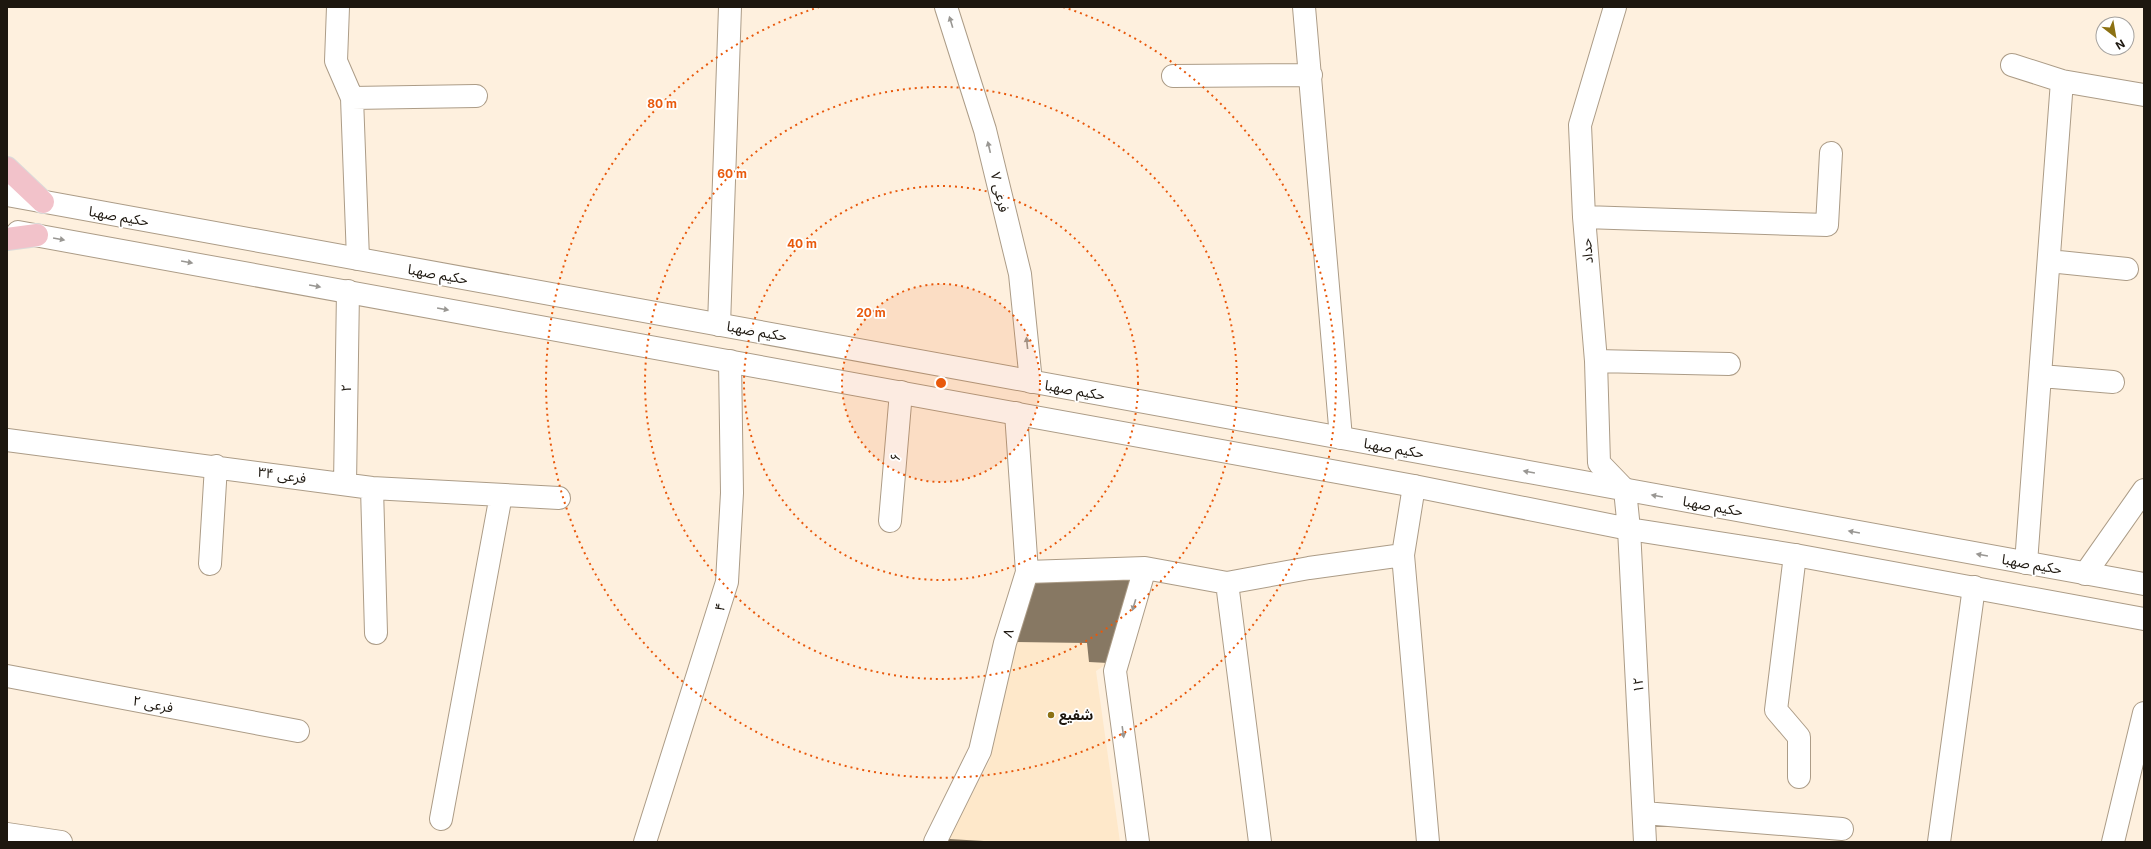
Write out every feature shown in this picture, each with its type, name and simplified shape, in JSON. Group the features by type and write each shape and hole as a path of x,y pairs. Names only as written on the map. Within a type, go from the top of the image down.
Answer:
{"main road":[{"path":"7,168 43,202"},
{"path":"7,238 37,235"}],"street":[{"path":"338,7 336,61 352,98 358,259"},
{"path":"719,325 730,7"},
{"name":"فرعی ۷","path":"946,7 985,130 1020,274 1031,382"},
{"path":"1304,7 1341,438"},
{"name":"حداد","path":"1615,7 1580,125 1584,217 1596,361 1599,463 1625,490"},
{"path":"2012,65 2062,81 2144,95"},
{"path":"1173,76 1310,75"},
{"path":"2026,563 2062,81"},
{"path":"352,98 476,96"},
{"path":"1584,217 1827,225 1831,153"},
{"name":"حکیم صهبا","path":"7,195 2144,584"},
{"path":"7,230 1414,486 1629,529 1795,555 2144,619"},
{"path":"2049,261 2127,269"},
{"name":"۲","path":"345,484 348,291"},
{"name":"۴","path":"645,842 727,582 732,493 730,361"},
{"path":"1596,361 1729,364"},
{"path":"2041,376 2113,382"},
{"name":"۶","path":"890,521 901,392"},
{"name":"۸","path":"935,842 980,751 1005,643 1027,572 1016,413"},
{"name":"فرعی ۳۴","path":"7,440 216,466 372,488 559,498"},
{"path":"210,564 216,466"},
{"path":"1414,486 1403,556 1428,842"},
{"path":"372,488 376,633"},
{"name":"۱۲","path":"1625,490 1629,529 1645,842"},
{"path":"2086,574 2144,490"},
{"path":"441,818 501,495"},
{"path":"1795,555 1776,710 1799,737 1799,777"},
{"path":"1027,572 1146,568 1227,583 1309,568 1403,556"},
{"path":"1138,842 1115,671 1146,568"},
{"path":"1227,583 1260,842"},
{"path":"1939,842 1974,587"},
{"name":"فرعی ۲","path":"7,676 298,731"},
{"path":"2113,842 2144,713"},
{"path":"1644,813 1842,830"},
{"path":"7,834 60,842"}],"shaded area":[{"name":"شفیع","path":"1035,582 1108,663 1096,671 1120,842 947,842 990,760 1016,642"}],"building":[{"path":"1134,577 1108,663 1089,662 1087,643 1016,642 1035,582"},
{"path":"949,839 984,841 984,842 947,842"}],"place":[{"name":"شفیع","path":"1051,715"}]}
